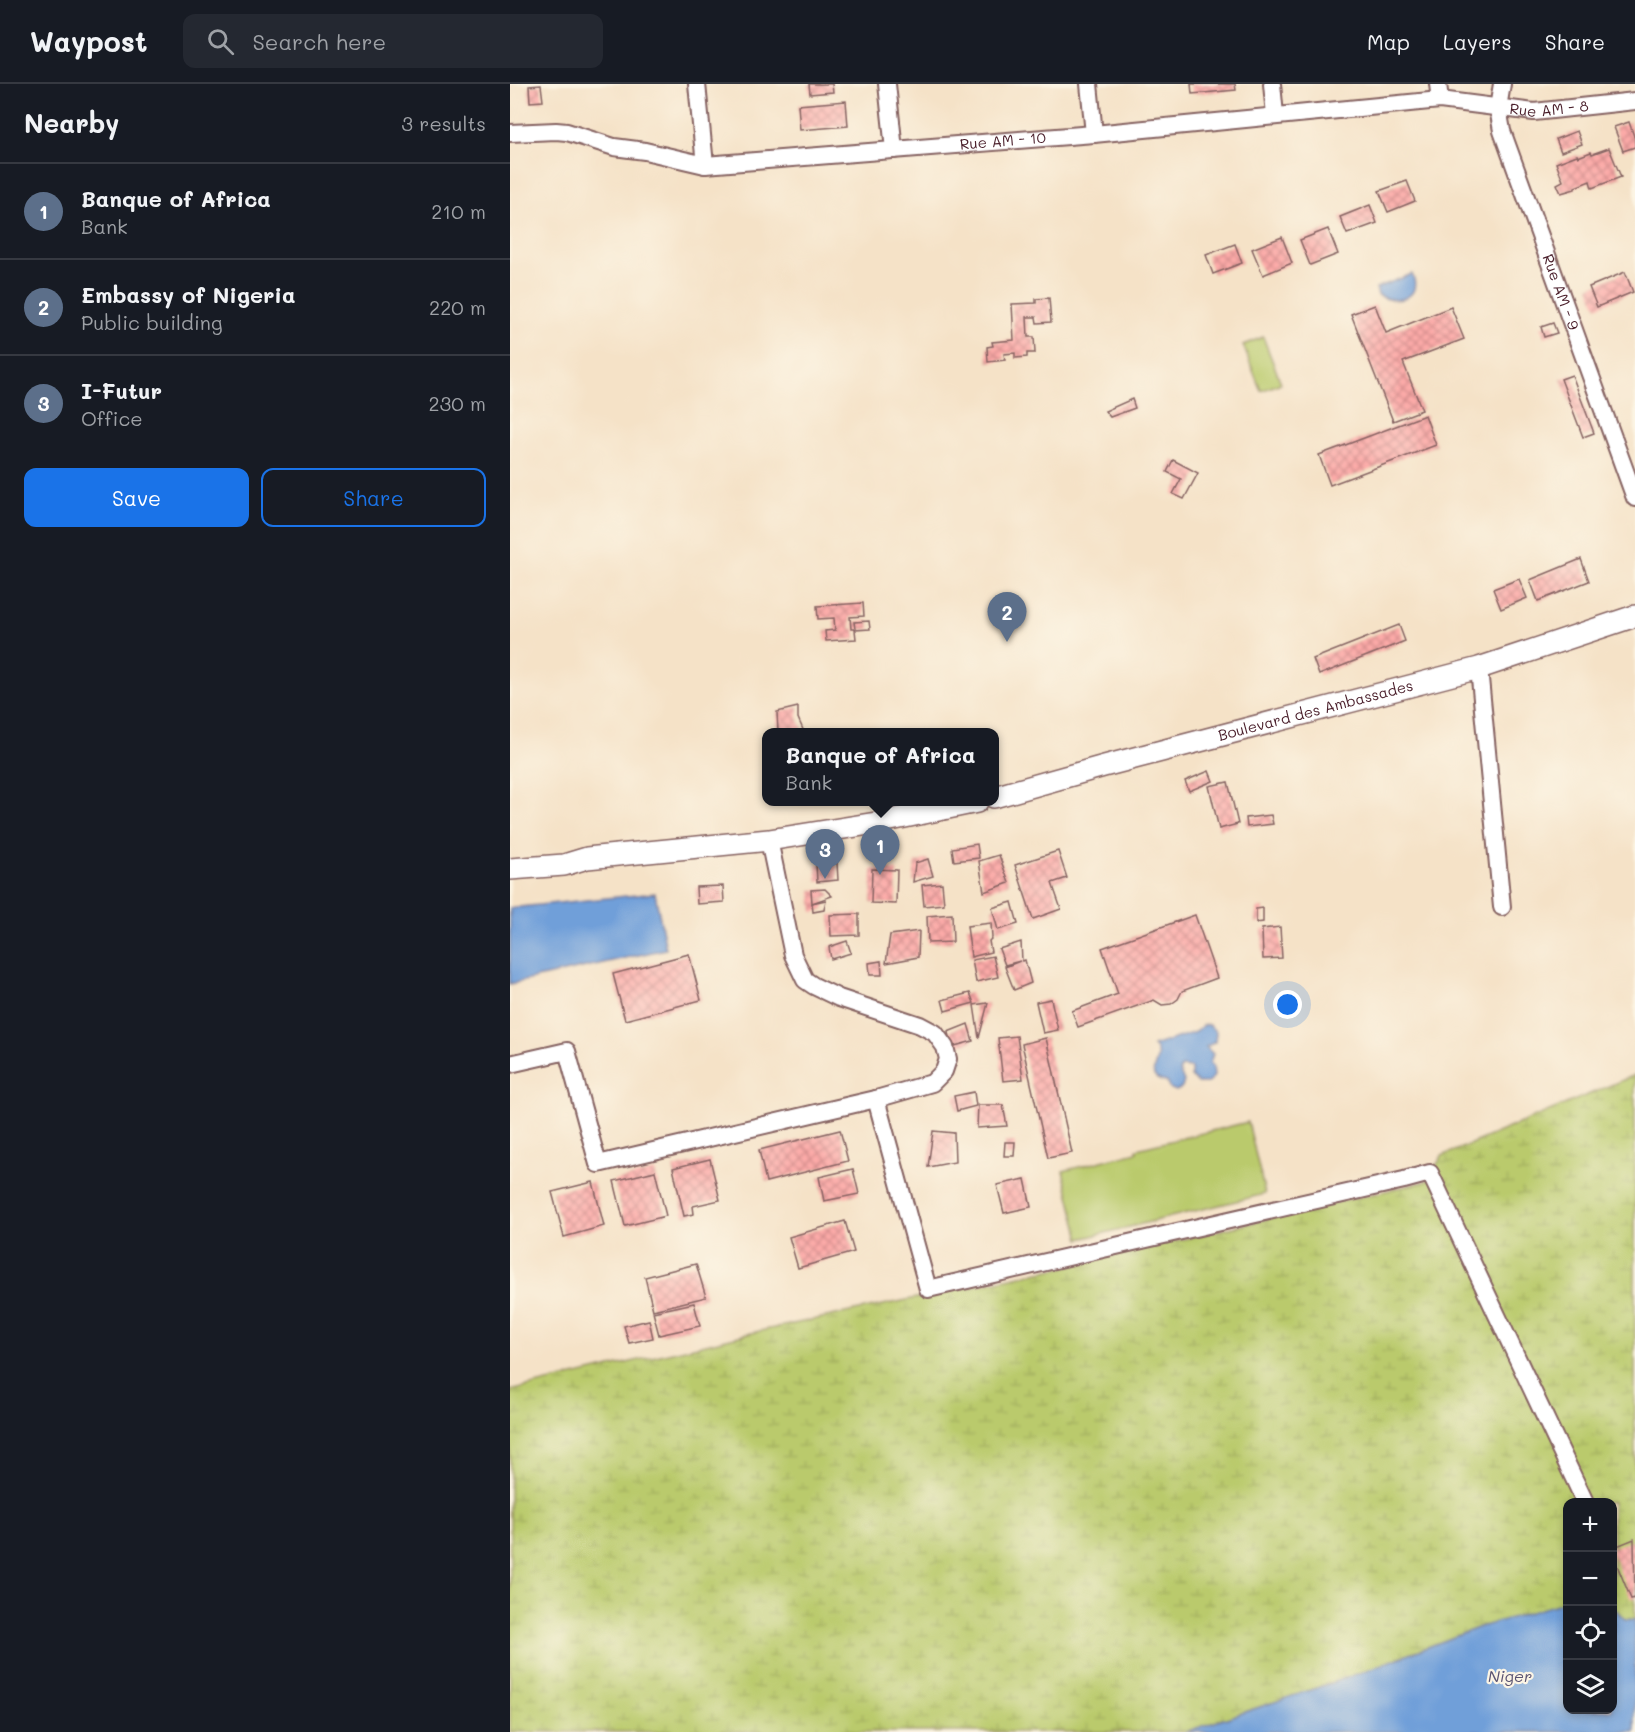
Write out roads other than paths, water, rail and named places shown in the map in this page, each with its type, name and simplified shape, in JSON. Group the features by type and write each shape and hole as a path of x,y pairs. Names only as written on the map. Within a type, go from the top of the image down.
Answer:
{"main road":[{"name":"Boulevard des Ambassades","path":"999,796 1479,668 1635,616"},
{"path":"510,869 564,865 587,858 769,840 876,823 953,806"},
{"path":"510,855 563,851 587,858"}],"street":[{"path":"697,84 705,165"},
{"path":"887,84 894,150"},
{"path":"1089,84 1094,134"},
{"path":"1272,84 1275,115"},
{"name":"Rue AM - 9","path":"1502,84 1498,108 1505,139 1635,498"},
{"name":"Rue AM - 10","path":"510,133 567,132 614,147 645,151 705,165 1094,134 1275,115 1439,92 1498,108"},
{"name":"Rue AM - 8","path":"1498,108 1534,112 1635,102"},
{"path":"1479,668 1502,907"},
{"path":"510,1064 567,1051 598,1164 876,1099 932,1083 944,1071 948,1059 945,1047 935,1033 920,1025 839,998 806,980 793,955 769,840"},
{"path":"876,1099 928,1289 1430,1173 1584,1498"}],"water":[{"path":"1412,274 1415,282 1414,289 1407,297 1393,300 1378,295 1376,288"},
{"path":"655,893 666,949 510,984 510,908"},
{"path":"1203,1025 1209,1025 1216,1032 1215,1042 1206,1047 1213,1054 1210,1063 1213,1066 1214,1076 1208,1083 1198,1083 1191,1077 1191,1068 1182,1067 1179,1071 1184,1081 1182,1088 1176,1091 1169,1088 1167,1082 1158,1080 1154,1076 1157,1051 1153,1046 1195,1032"},
{"name":"Niger","path":"1563,1602 1563,1714 1617,1714 1617,1611 1625,1619 1635,1620 1635,1732 1185,1732 1346,1678 1480,1627"}],"place":[{"name":"Embassy of Nigeria","path":"1007,642"},
{"name":"Banque of Africa","path":"880,875"},
{"name":"I-Futur","path":"825,879"}]}
